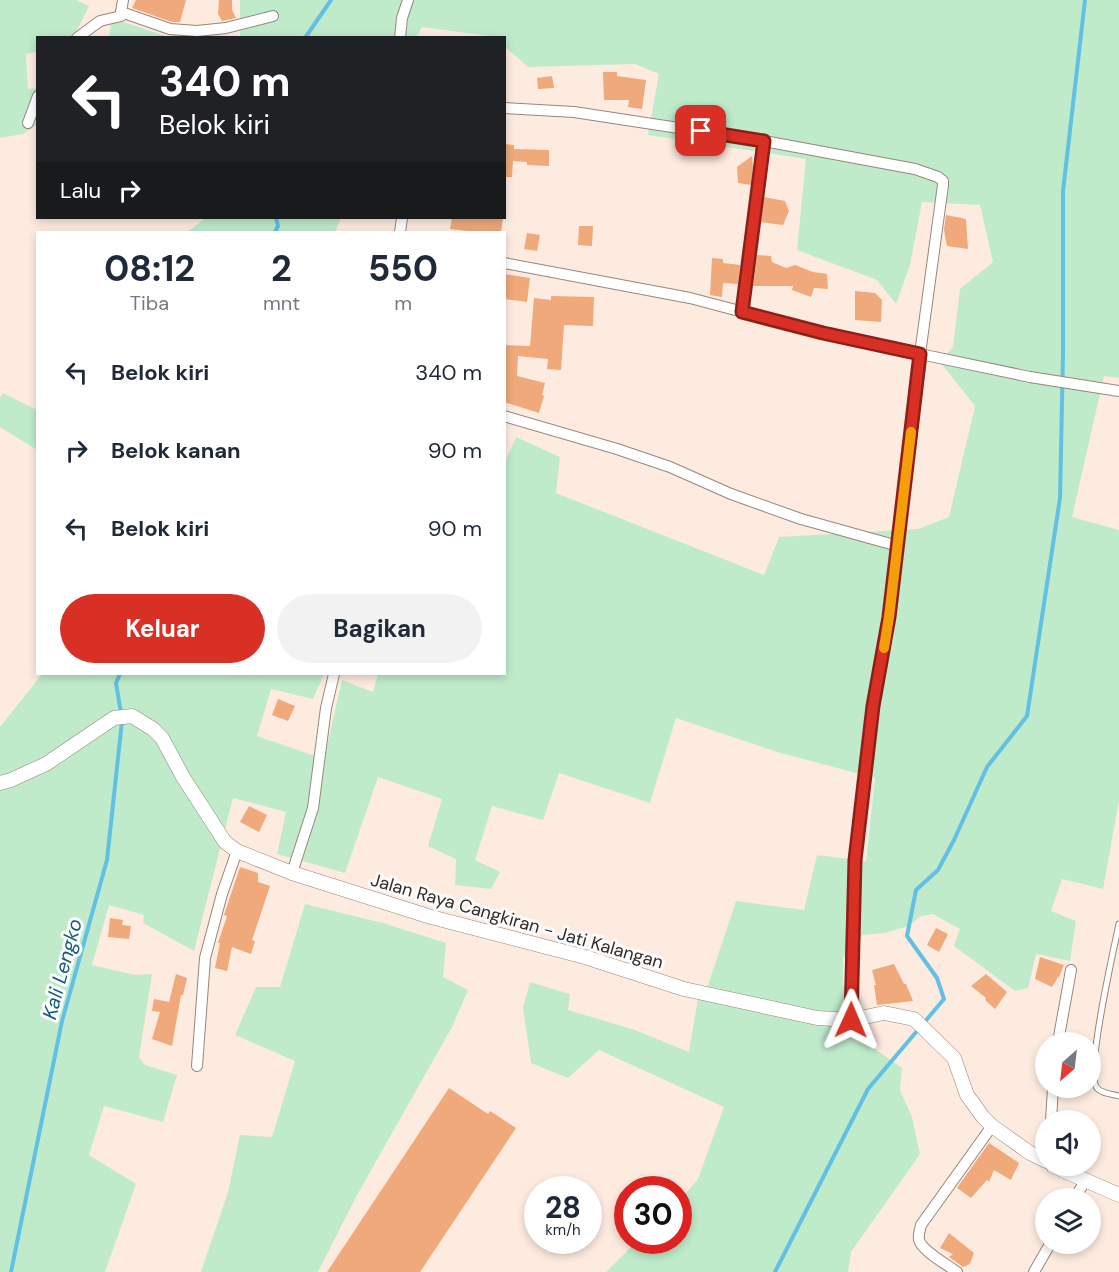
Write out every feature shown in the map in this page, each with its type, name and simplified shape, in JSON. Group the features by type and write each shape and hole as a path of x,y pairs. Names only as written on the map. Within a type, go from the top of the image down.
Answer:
{"street":[{"path":"80,36 100,21 121,16 123,0"},
{"path":"400,36 402,18 408,0"},
{"path":"121,12 170,29 197,31 226,28 273,16"},
{"path":"28,123 36,101"},
{"path":"506,108 574,112 764,141 915,169 943,181 889,617 873,706 855,860 851,1020"},
{"path":"742,312 764,141"},
{"path":"506,263 690,298 823,333 1030,377 1119,391"},
{"path":"506,417 670,467 731,494 801,519 898,546"},
{"path":"292,873 313,808 326,708 334,675"},
{"name":"Jalan Raya Cangkiran - Jati Kalangan","path":"0,783 46,764 114,718 132,716 153,729 162,738 183,777 225,842 237,851 292,873 431,917 585,957 684,989 817,1018 851,1020 884,1013 914,1019 954,1058 967,1095 975,1108 992,1126 1035,1156"},
{"path":"197,1066 205,958 222,894 237,851"},
{"path":"1060,1032 1071,970"},
{"path":"957,1272 925,1249 919,1241 919,1233 921,1225 992,1126"},
{"path":"1074,1176 1119,1195"},
{"path":"1081,1188 1085,1181"},
{"path":"1034,1272 1044,1254"}],"lane":[{"path":"1119,924 1104,995 1093,1073 1096,1088 1101,1092 1119,1095"}],"green space":[{"path":"0,0 76,0 89,6 74,36 36,36 36,52 26,54 28,89 36,88 36,126 23,134 0,138"},
{"path":"240,0 1119,0 1119,378 1104,376 1072,517 1119,530 1119,801 1103,889 1062,879 1051,911 1076,921 1070,961 1036,954 1028,988 1015,991 954,946 960,929 933,914 921,916 909,926 884,933 863,935 843,958 843,986 859,990 865,1042 902,1068 900,1090 912,1117 920,1154 851,1252 848,1272 606,1272 624,1254 692,1254 692,1186 698,1179 724,1107 599,1050 568,1078 531,1063 523,1008 530,982 570,994 568,1010 635,1030 689,1052 698,998 706,1000 708,985 736,901 804,910 817,855 866,861 875,778 777,752 676,718 650,803 559,773 543,820 492,806 475,860 500,872 491,889 455,885 456,859 428,846 442,799 378,777 345,873 277,854 286,812 233,798 194,951 143,923 144,915 109,905 92,965 135,975 152,974 139,1057 145,1065 177,1075 163,1122 104,1106 89,1155 136,1184 105,1272 0,1272 0,727 41,675 324,675 313,699 271,689 257,736 324,759 342,680 373,692 378,675 506,675 506,460 516,437 560,457 556,493 764,575 779,537 918,529 949,517 975,406 940,362 953,347 960,289 993,262 980,205 922,202 910,265 896,304 877,280 797,250 806,159 648,135 659,74 635,64 528,67 506,48 506,36 489,36 422,27 417,36 240,36"},
{"path":"112,18 165,36 109,36"},
{"path":"175,34 240,36 170,36"},
{"path":"205,219 341,219 335,231 188,231"},
{"path":"3,393 36,410 36,449 0,427 0,398"},
{"path":"305,904 383,923 446,943 443,977 468,990 452,1027 356,1197 318,1272 201,1272 228,1192 240,1135 272,1137 295,1061 235,1035 256,987 280,987"}],"building":[{"path":"136,0 186,0 180,22 172,22 132,8"},
{"path":"219,0 232,0 232,10 236,18 222,21 218,14"},
{"path":"603,72 617,72 617,76 646,80 642,109 628,107 629,100 604,100"},
{"path":"552,76 554,88 538,89 537,78"},
{"path":"506,144 514,145 514,149 549,150 549,166 527,165 527,162 513,161 512,177 506,177"},
{"path":"752,156 751,185 738,183 737,167"},
{"path":"764,197 785,201 789,211 783,225 761,222"},
{"path":"946,215 966,219 968,249 947,246 944,230"},
{"path":"452,219 503,219 501,231 450,229"},
{"path":"579,226 593,226 592,246 578,245"},
{"path":"527,233 540,235 537,251 524,249"},
{"path":"757,255 771,256 772,262 786,268 795,265 813,272 827,274 828,289 814,288 811,297 792,290 793,286 753,286"},
{"path":"712,258 723,259 723,263 740,265 738,284 723,283 722,297 710,295"},
{"path":"506,274 530,278 527,302 506,299"},
{"path":"855,291 875,293 882,300 881,322 855,320"},
{"path":"551,296 594,297 593,326 564,325 561,370 547,369 548,359 518,356 517,376 545,383 539,413 506,403 506,345 530,346 534,298 551,300"},
{"path":"278,699 295,706 288,721 272,715"},
{"path":"249,806 267,815 259,832 240,822"},
{"path":"240,867 258,873 258,882 270,886 252,940 255,941 251,954 232,947 227,971 215,968 220,943 218,943 227,916 224,915"},
{"path":"110,918 123,920 122,925 131,926 129,939 108,937"},
{"path":"936,928 948,934 939,952 927,945"},
{"path":"1040,957 1064,965 1052,987 1035,979"},
{"path":"894,964 913,1001 877,1005 874,985 876,985 872,970"},
{"path":"176,974 187,978 183,995 181,995 172,1046 152,1039 160,1012 152,1011 154,999 169,1002"},
{"path":"986,974 1007,992 995,1009 971,986"},
{"path":"449,1088 488,1114 490,1111 516,1128 420,1272 327,1272"},
{"path":"989,1143 1019,1163 1011,1180 994,1170 989,1182 987,1180 971,1198 957,1188"},
{"path":"949,1233 974,1253 970,1264 963,1267 949,1257 953,1254 940,1248"}],"waterway":[{"name":"Kali Lengko","path":"306,36 331,0"},
{"path":"775,1272 868,1089 944,999 937,978 907,936 916,890 938,870 987,767 1027,716 1060,498 1063,191 1085,0"},
{"name":"Kali Lengko","path":"276,219 278,226 276,231"},
{"name":"Kali Lengko","path":"120,675 116,683 121,713"},
{"name":"Kali Lengko","path":"11,1272 62,1021 107,860 122,721"}],"slow traffic":[{"path":"884,648 911,432"}],"route":[{"path":"701,131 764,141 742,312 823,333 920,354 889,617 873,706 855,860 851,1020"}]}
